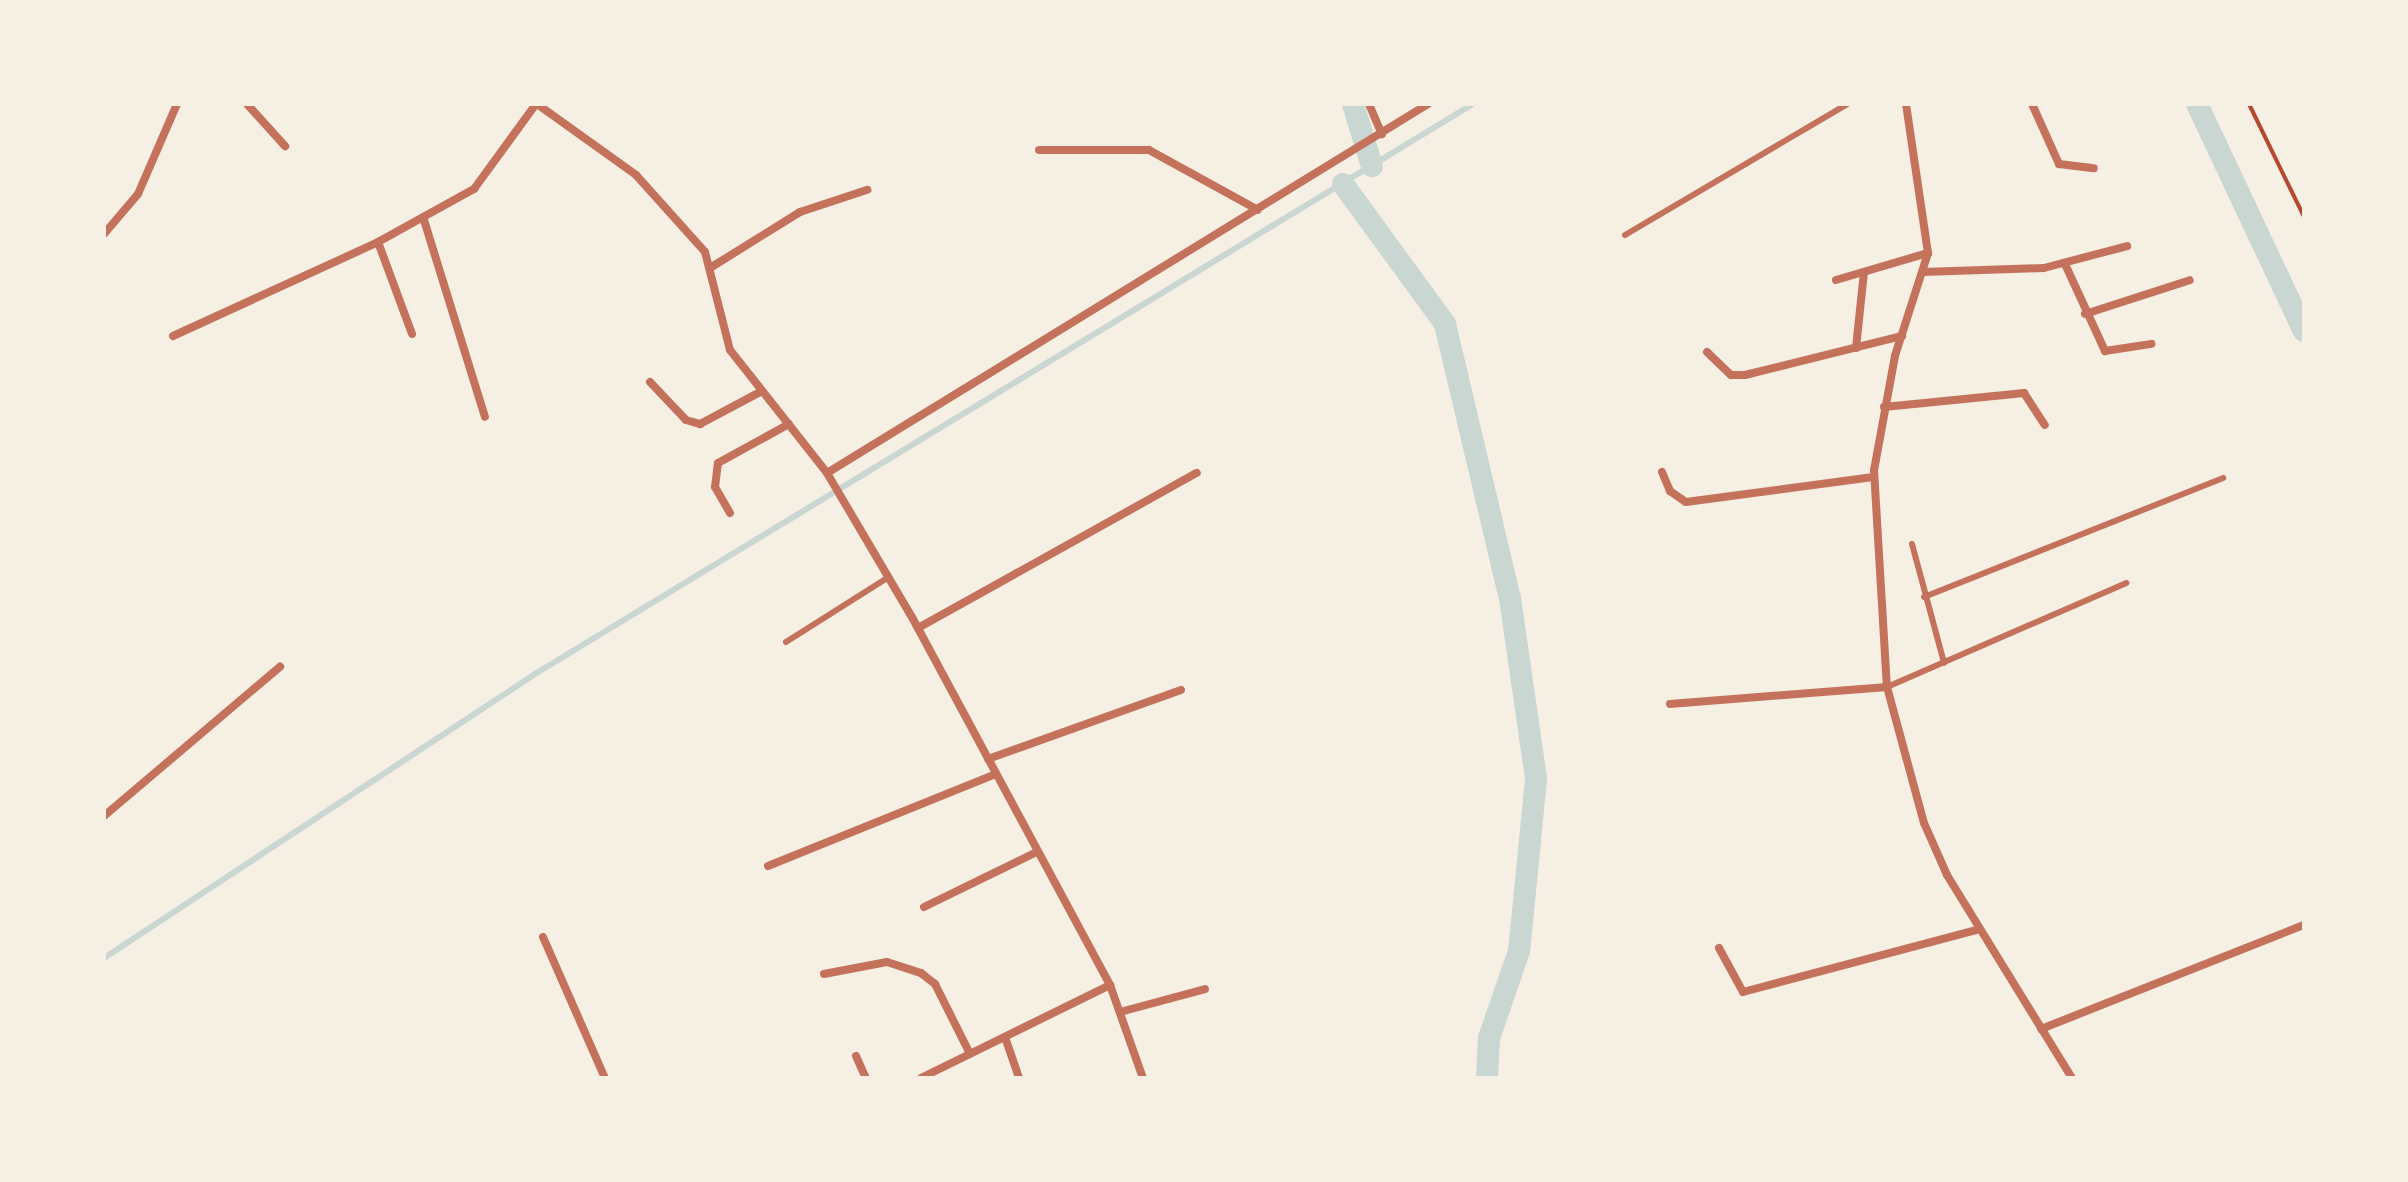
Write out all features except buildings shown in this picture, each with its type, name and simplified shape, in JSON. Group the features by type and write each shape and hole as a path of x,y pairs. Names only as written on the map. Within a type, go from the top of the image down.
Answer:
{"street":[{"path":"104,234 138,194 177,104"},
{"path":"247,104 285,146"},
{"path":"173,336 424,220 474,189 537,104 636,175 682,220 710,268 722,332 762,391 829,475 918,628 1110,985 1143,1078"},
{"path":"1369,104 1378,136"},
{"path":"829,475 1428,104"},
{"path":"1906,104 1928,253 1884,407 1873,477 1887,687 1924,823 1976,930 2072,1078"},
{"path":"2032,104 2059,164 2094,168"},
{"path":"1039,150 1149,150 1258,210"},
{"path":"710,268 800,212 867,190"},
{"path":"424,220 485,417"},
{"path":"378,242 412,334"},
{"path":"1923,272 2065,264 2127,246"},
{"path":"1836,280 1928,253"},
{"path":"2065,264 2085,314 2105,351 2151,344"},
{"path":"1856,348 1864,272"},
{"path":"2085,314 2190,280"},
{"path":"1707,352 1731,375 1745,375 1902,336"},
{"path":"650,382 686,420 700,424 762,391"},
{"path":"1884,407 2024,393 2045,425"},
{"path":"730,513 715,487 718,463 789,424"},
{"path":"1662,472 1670,491 1686,502 1873,477"},
{"path":"918,628 1197,473"},
{"path":"104,816 280,667"},
{"path":"1670,704 1887,687"},
{"path":"988,759 1181,690"},
{"path":"768,866 996,774"},
{"path":"924,907 1037,852"},
{"path":"2041,1029 2304,925"},
{"path":"1719,948 1743,992 1976,930"},
{"path":"543,937 605,1078"},
{"path":"824,974 887,962 921,973 935,984 970,1054"},
{"path":"921,1078 941,1073 970,1054 1110,985"},
{"path":"1120,1012 1205,989"},
{"path":"1005,1037 1019,1078"},
{"path":"856,1056 866,1078"}],"lane":[{"path":"1625,235 1847,104"},
{"path":"1924,597 2223,478"},
{"path":"1912,544 1944,663"},
{"path":"786,642 889,577"},
{"path":"1887,687 2126,583"}],"path":[{"path":"2249,104 2304,217"}],"waterway":[{"path":"1353,104 1372,166"},
{"path":"104,958 535,674 1473,104"},
{"path":"2197,104 2304,331"},
{"path":"1343,184 1445,324 1510,598 1536,779 1519,951 1489,1038 1487,1078"}]}
